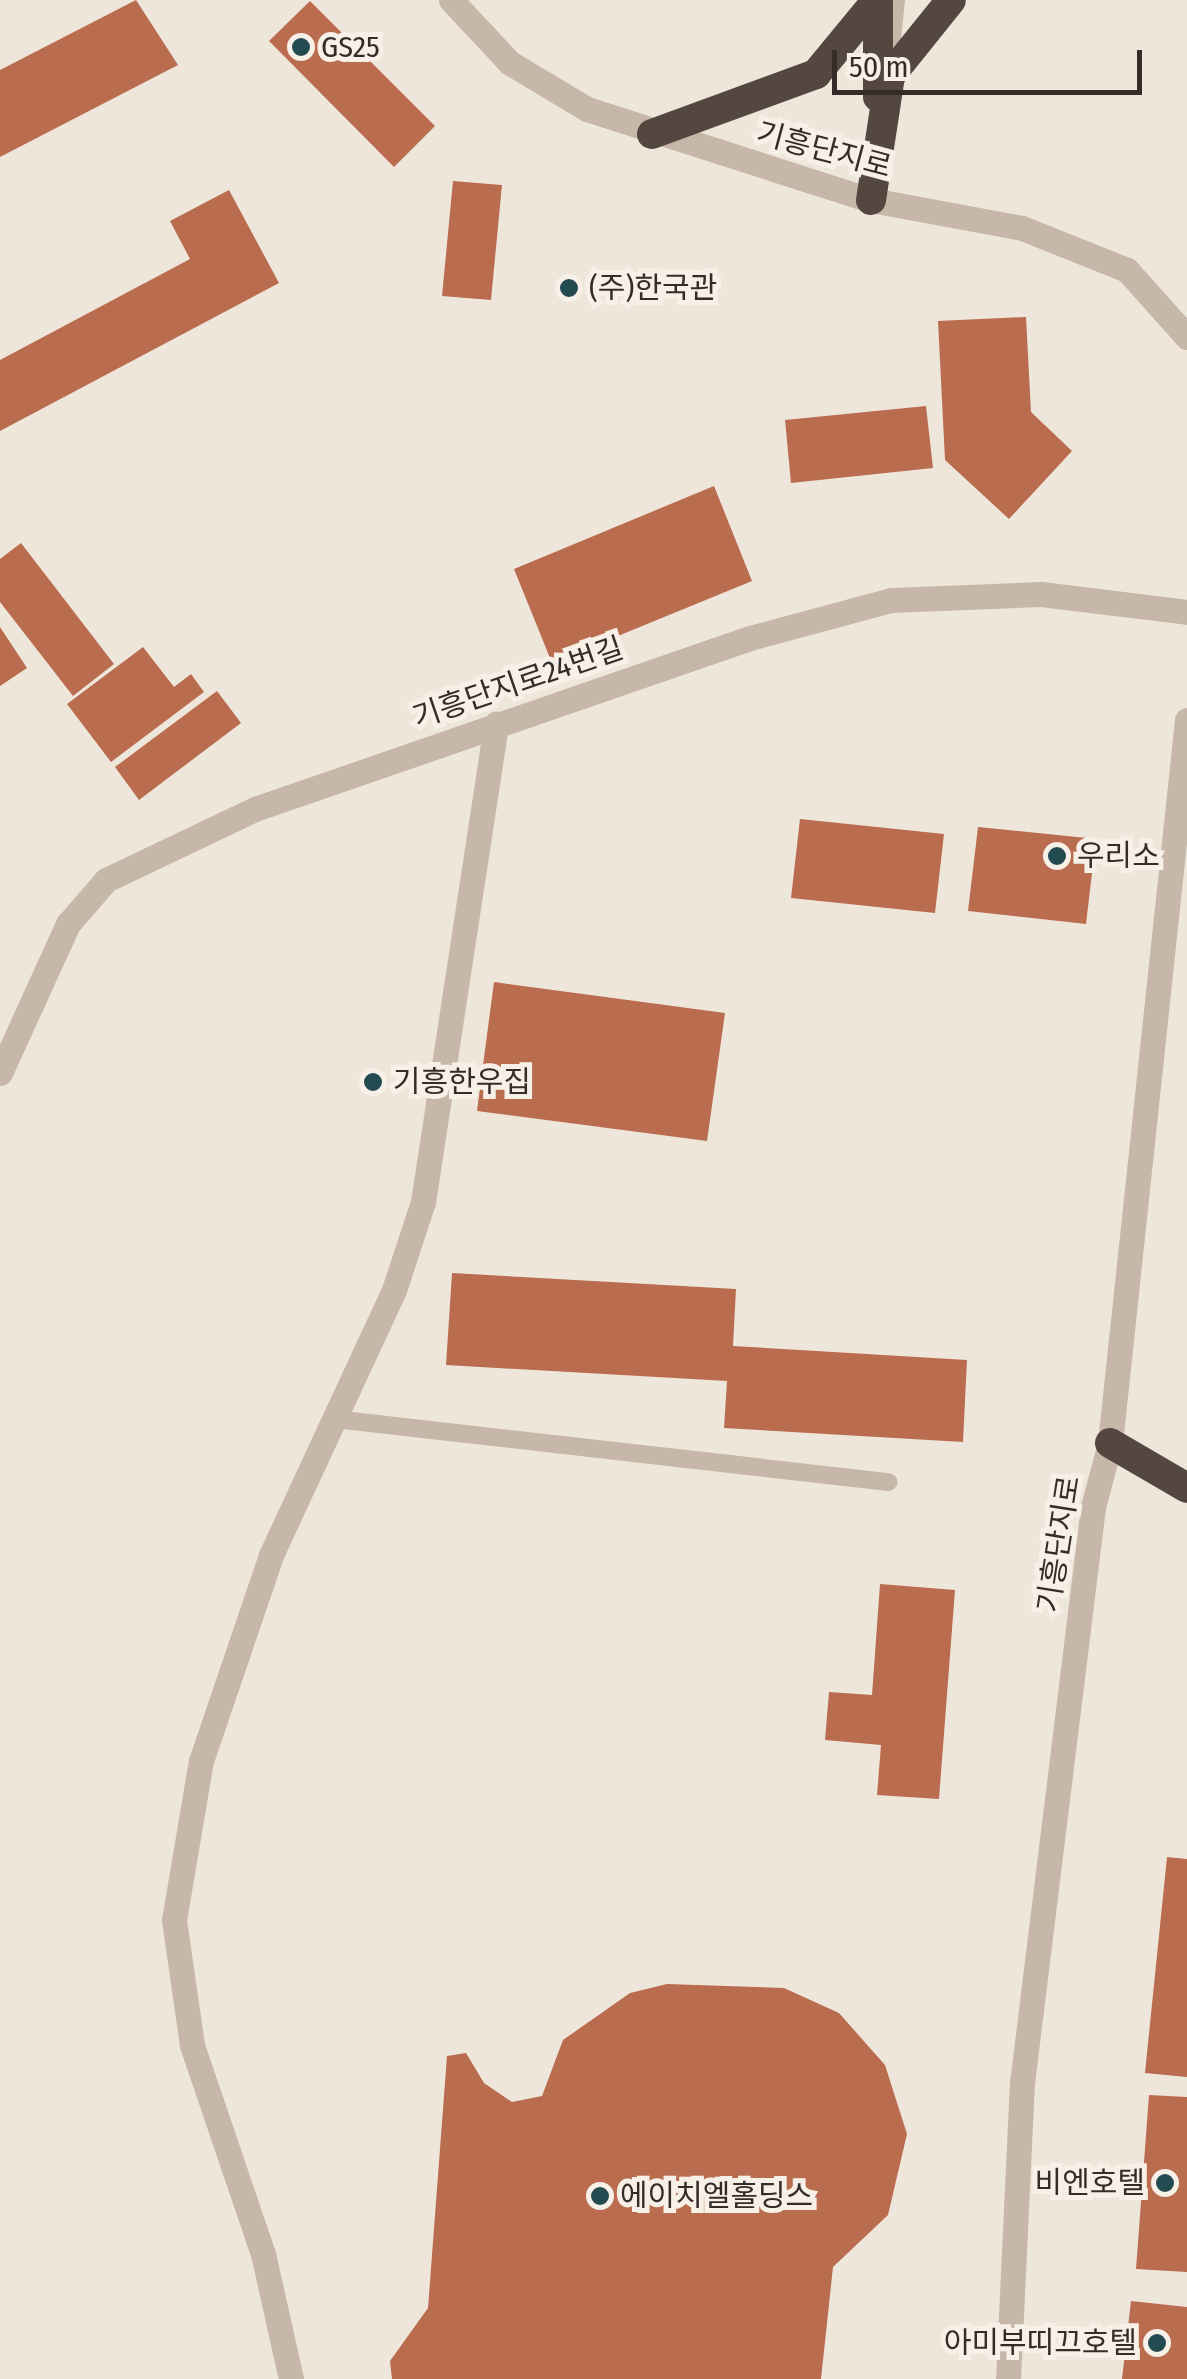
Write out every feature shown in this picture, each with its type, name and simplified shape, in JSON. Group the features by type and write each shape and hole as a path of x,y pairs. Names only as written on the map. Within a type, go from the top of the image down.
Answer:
{"highway":[{"path":"652,134 816,74 878,0"},
{"path":"871,200 878,0"},
{"path":"871,200 890,76 951,0"},
{"path":"1110,1443 1187,1488"}],"street":[{"name":"기흥단지로","path":"452,0 510,64 652,134 871,200 982,217 1127,270 1187,338"},
{"name":"기흥단지로24번길","path":"0,1073 68,924 106,880 255,809 496,724 890,600 1040,594 1187,612"},
{"name":"기흥단지로","path":"1008,2379 1022,2083 1093,1506 1110,1443 1187,720"},
{"path":"291,2379 264,2254 192,2045 174,1920 201,1761 271,1555 334,1419 424,1202 496,724"}],"lane":[{"path":"890,76 896,0"},
{"path":"334,1419 888,1482"}],"building":[{"path":"136,0 178,65 0,157 0,70"},
{"path":"310,1 435,126 394,167 269,41"},
{"path":"453,181 502,185 491,300 442,296"},
{"path":"229,190 279,283 0,431 0,360 190,259 170,221"},
{"path":"1026,317 1031,412 1072,451 1009,519 945,460 938,321"},
{"path":"926,406 933,468 791,483 785,420"},
{"path":"714,486 752,581 552,663 514,569"},
{"path":"21,543 114,664 73,696 0,602 0,559"},
{"path":"0,627 27,668 0,686"},
{"path":"143,647 174,687 191,674 204,692 111,762 67,704"},
{"path":"217,691 241,723 139,800 115,767"},
{"path":"800,819 944,834 935,913 791,898"},
{"path":"978,827 1096,839 1086,924 968,911"},
{"path":"494,982 725,1013 707,1141 477,1111"},
{"path":"452,1273 736,1289 733,1346 967,1360 963,1442 724,1428 727,1381 446,1365"},
{"path":"880,1584 955,1590 939,1799 877,1795 881,1745 825,1740 829,1692 872,1695"},
{"path":"1167,1857 1187,1859 1187,2077 1145,2073"},
{"path":"667,1984 784,1988 839,2013 885,2065 907,2134 888,2215 833,2267 821,2379 392,2379 390,2361 428,2308 447,2056 466,2053 484,2083 512,2102 542,2096 563,2040 630,1993"},
{"name":"비엔호텔","path":"1149,2095 1187,2097 1187,2272 1136,2269"},
{"name":"아미부띠끄호텔","path":"1131,2301 1187,2307 1187,2379 1122,2379"}],"place":[{"name":"GS25","path":"301,47"},
{"name":"(주)한국관","path":"569,288"},
{"name":"우리소","path":"1057,856"},
{"name":"기흥한우집","path":"373,1082"},
{"name":"비엔호텔","path":"1165,2183"},
{"name":"에이치엘홀딩스","path":"600,2196"},
{"name":"아미부띠끄호텔","path":"1157,2343"}]}
